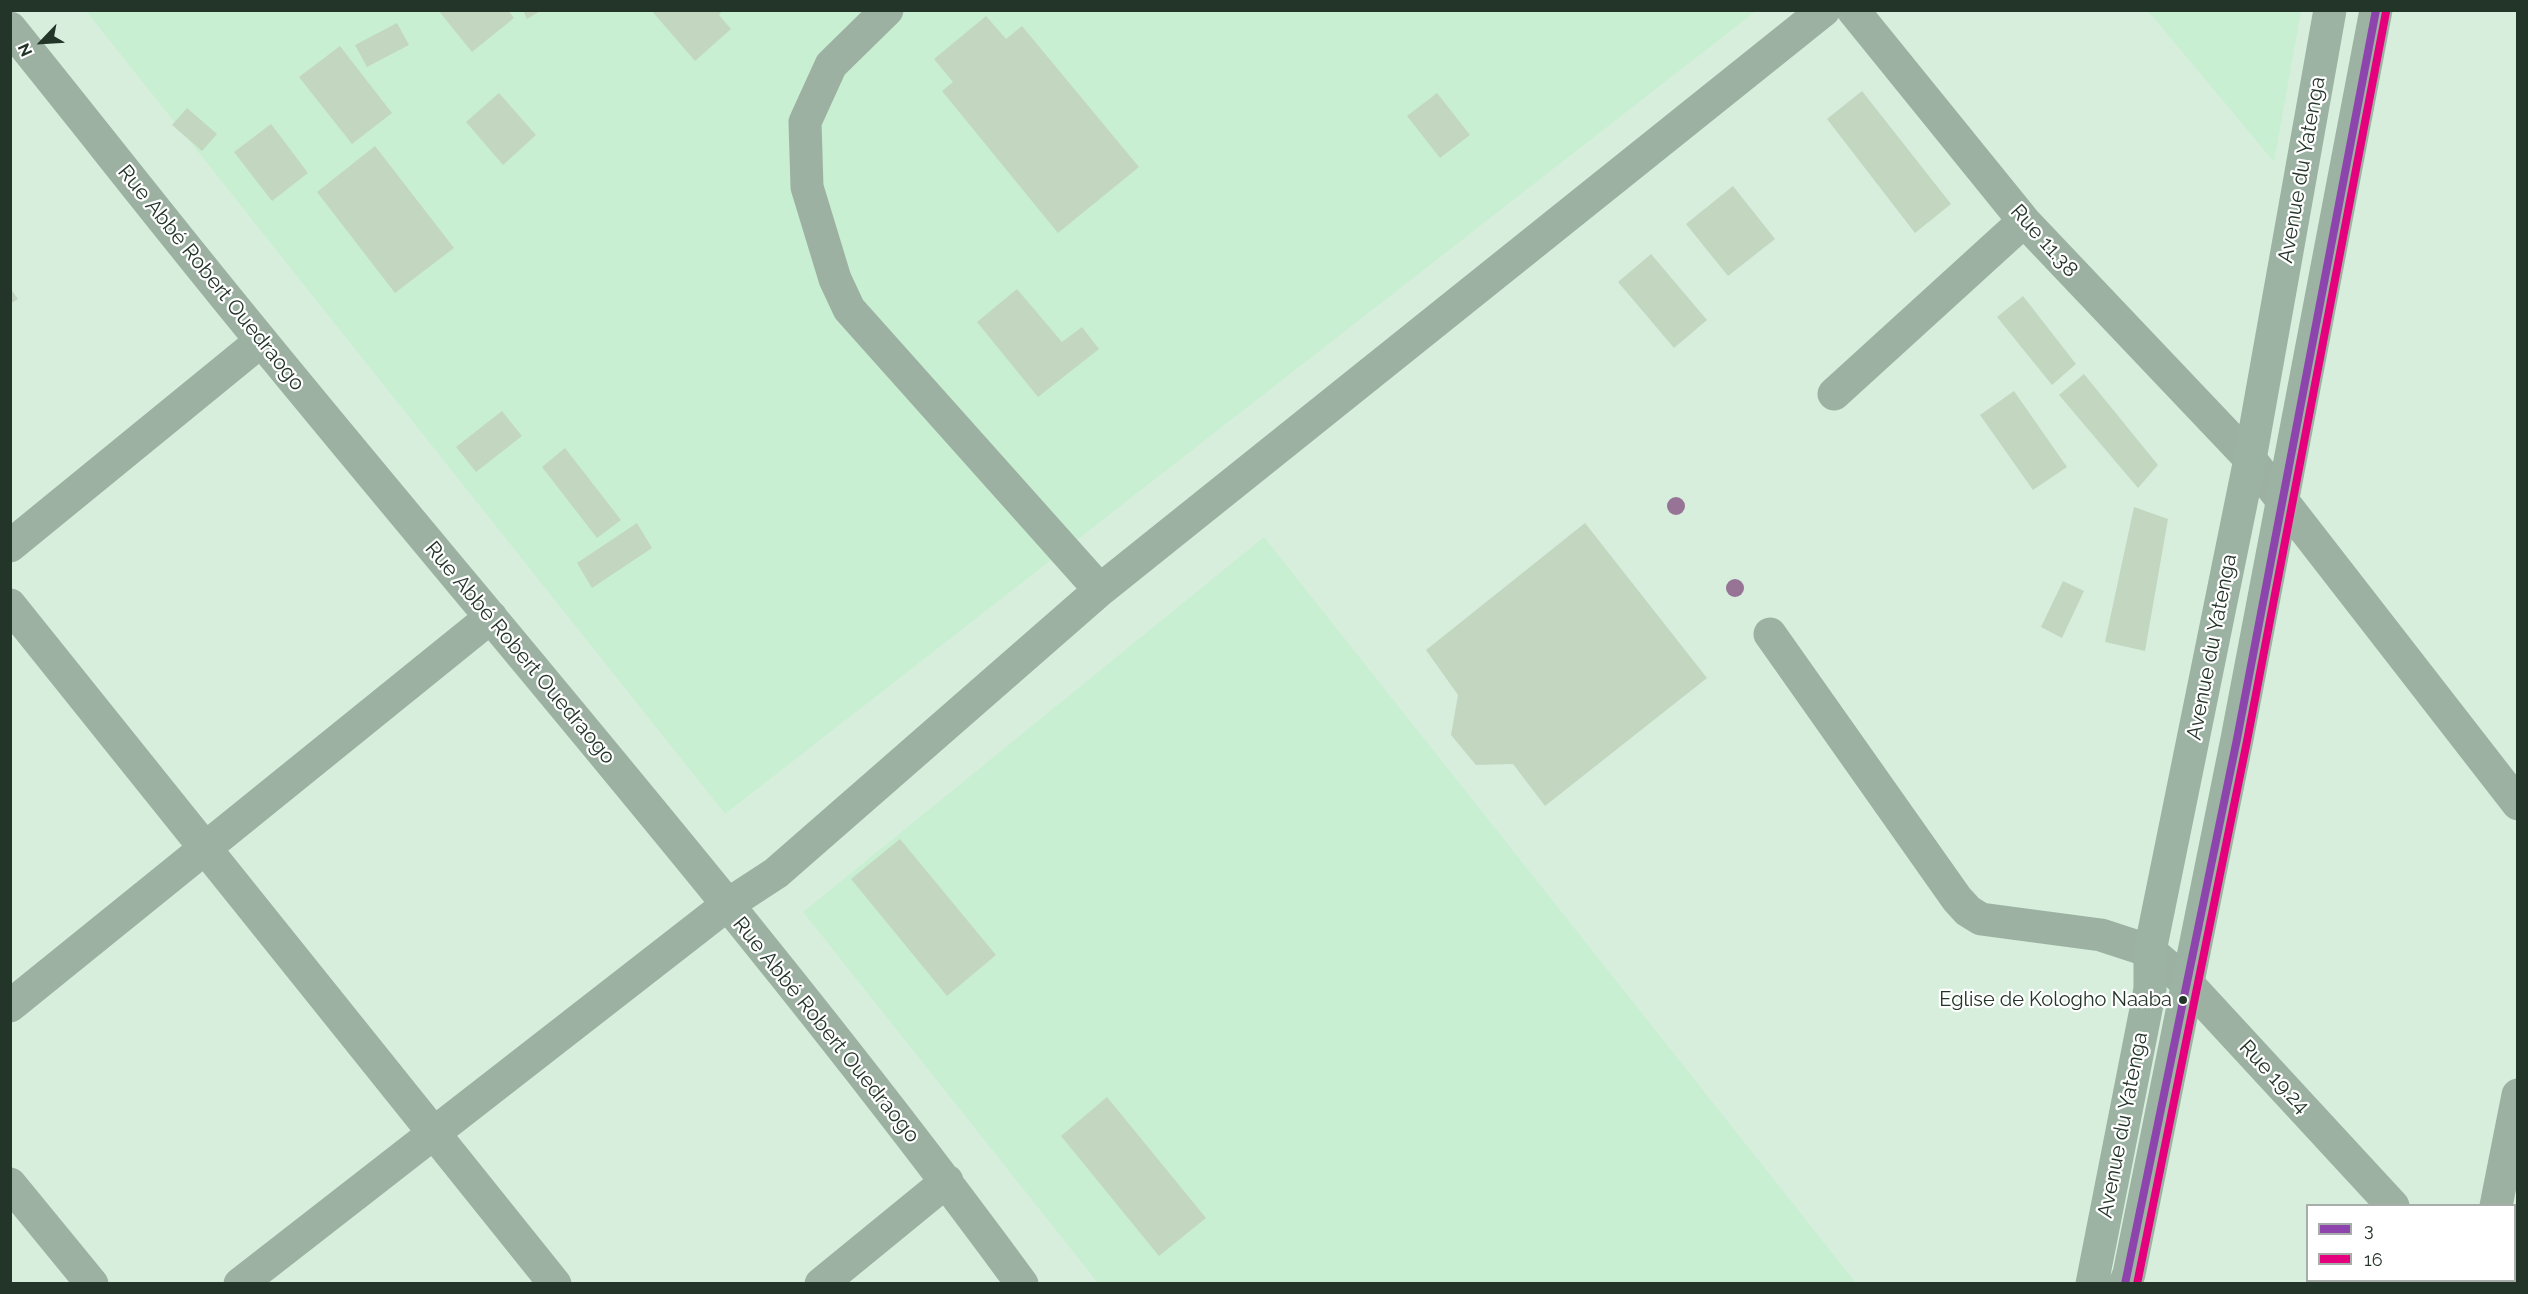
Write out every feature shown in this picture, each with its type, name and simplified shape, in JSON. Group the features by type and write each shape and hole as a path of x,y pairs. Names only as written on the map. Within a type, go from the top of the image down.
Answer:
{"main road":[{"name":"Avenue du Yatenga","path":"2092,1284 2150,989 2150,951 2250,459 2330,10"},
{"name":"Avenue du Yatenga","path":"2125,1284 2129,1274 2282,504 2376,10"}],"street":[{"path":"887,10 831,65 805,122 807,187 835,279 849,309 1100,590"},
{"path":"240,1284 727,905 776,873 1100,590 1824,10"},
{"name":"Rue 11.38","path":"1853,10 2024,221 2250,459 2282,504 2517,804"},
{"name":"Rue Abbé Robert Ouedraogo","path":"10,28 22,64 261,341 727,905 947,1181 1022,1284"},
{"path":"1834,394 1988,251 2024,221"},
{"path":"10,546 261,341"},
{"path":"10,605 555,1284"},
{"path":"10,1006 207,850 491,618"},
{"path":"1770,634 1957,899 1968,911 1981,919 2101,935 2150,951"},
{"name":"Rue 19.24","path":"2150,951 2187,983 2391,1204"},
{"path":"2496,1204 2517,1095"},
{"path":"821,1284 947,1181"},
{"path":"10,1184 92,1284"}],"shaded area":[{"path":"86,11 1756,11 725,814"},
{"path":"2148,11 2301,11 2274,162"},
{"path":"1264,537 1856,1283 1098,1283 803,912"}],"building":[{"path":"438,10 508,10 514,18 472,52"},
{"path":"523,10 542,10 527,19"},
{"path":"651,10 723,10 719,15 731,29 695,61"},
{"path":"986,16 1006,39 1022,26 1139,167 1058,233 942,91 953,82 934,59"},
{"path":"397,23 409,45 367,67 355,45"},
{"path":"340,46 392,113 352,144 299,77"},
{"path":"1862,91 1951,204 1915,233 1827,119"},
{"path":"499,93 536,135 503,165 466,122"},
{"path":"1437,93 1470,135 1440,158 1407,116"},
{"path":"187,108 217,134 202,151 172,125"},
{"path":"271,124 308,173 272,201 234,152"},
{"path":"375,146 454,248 395,293 317,192"},
{"path":"1733,186 1775,239 1728,276 1686,224"},
{"path":"1651,254 1707,320 1674,348 1618,282"},
{"path":"10,288 18,299 10,304"},
{"path":"1017,289 1062,342 1082,327 1099,349 1038,397 977,322"},
{"path":"2023,296 2076,364 2052,385 1997,317"},
{"path":"2084,374 2158,465 2138,488 2059,395"},
{"path":"2014,391 2067,467 2033,490 1980,415"},
{"path":"502,411 522,436 476,472 456,447"},
{"path":"565,448 621,520 597,538 542,467"},
{"path":"2134,507 2168,519 2145,651 2105,642"},
{"path":"637,523 652,548 592,588 577,563"},
{"path":"1585,523 1707,678 1545,806 1513,764 1476,765 1451,735 1458,695 1426,650"},
{"path":"2063,581 2084,591 2062,638 2041,627"},
{"path":"900,839 996,955 947,996 851,879"},
{"path":"1107,1097 1206,1218 1159,1256 1061,1136"}],"transit line":[{"name":"3","path":"2125,1284 2237,739 2376,10"},
{"name":"16","path":"2137,1284 2247,741 2386,12"}],"place":[{"name":"Eglise de Kologho Naaba","path":"2183,1000"}]}
